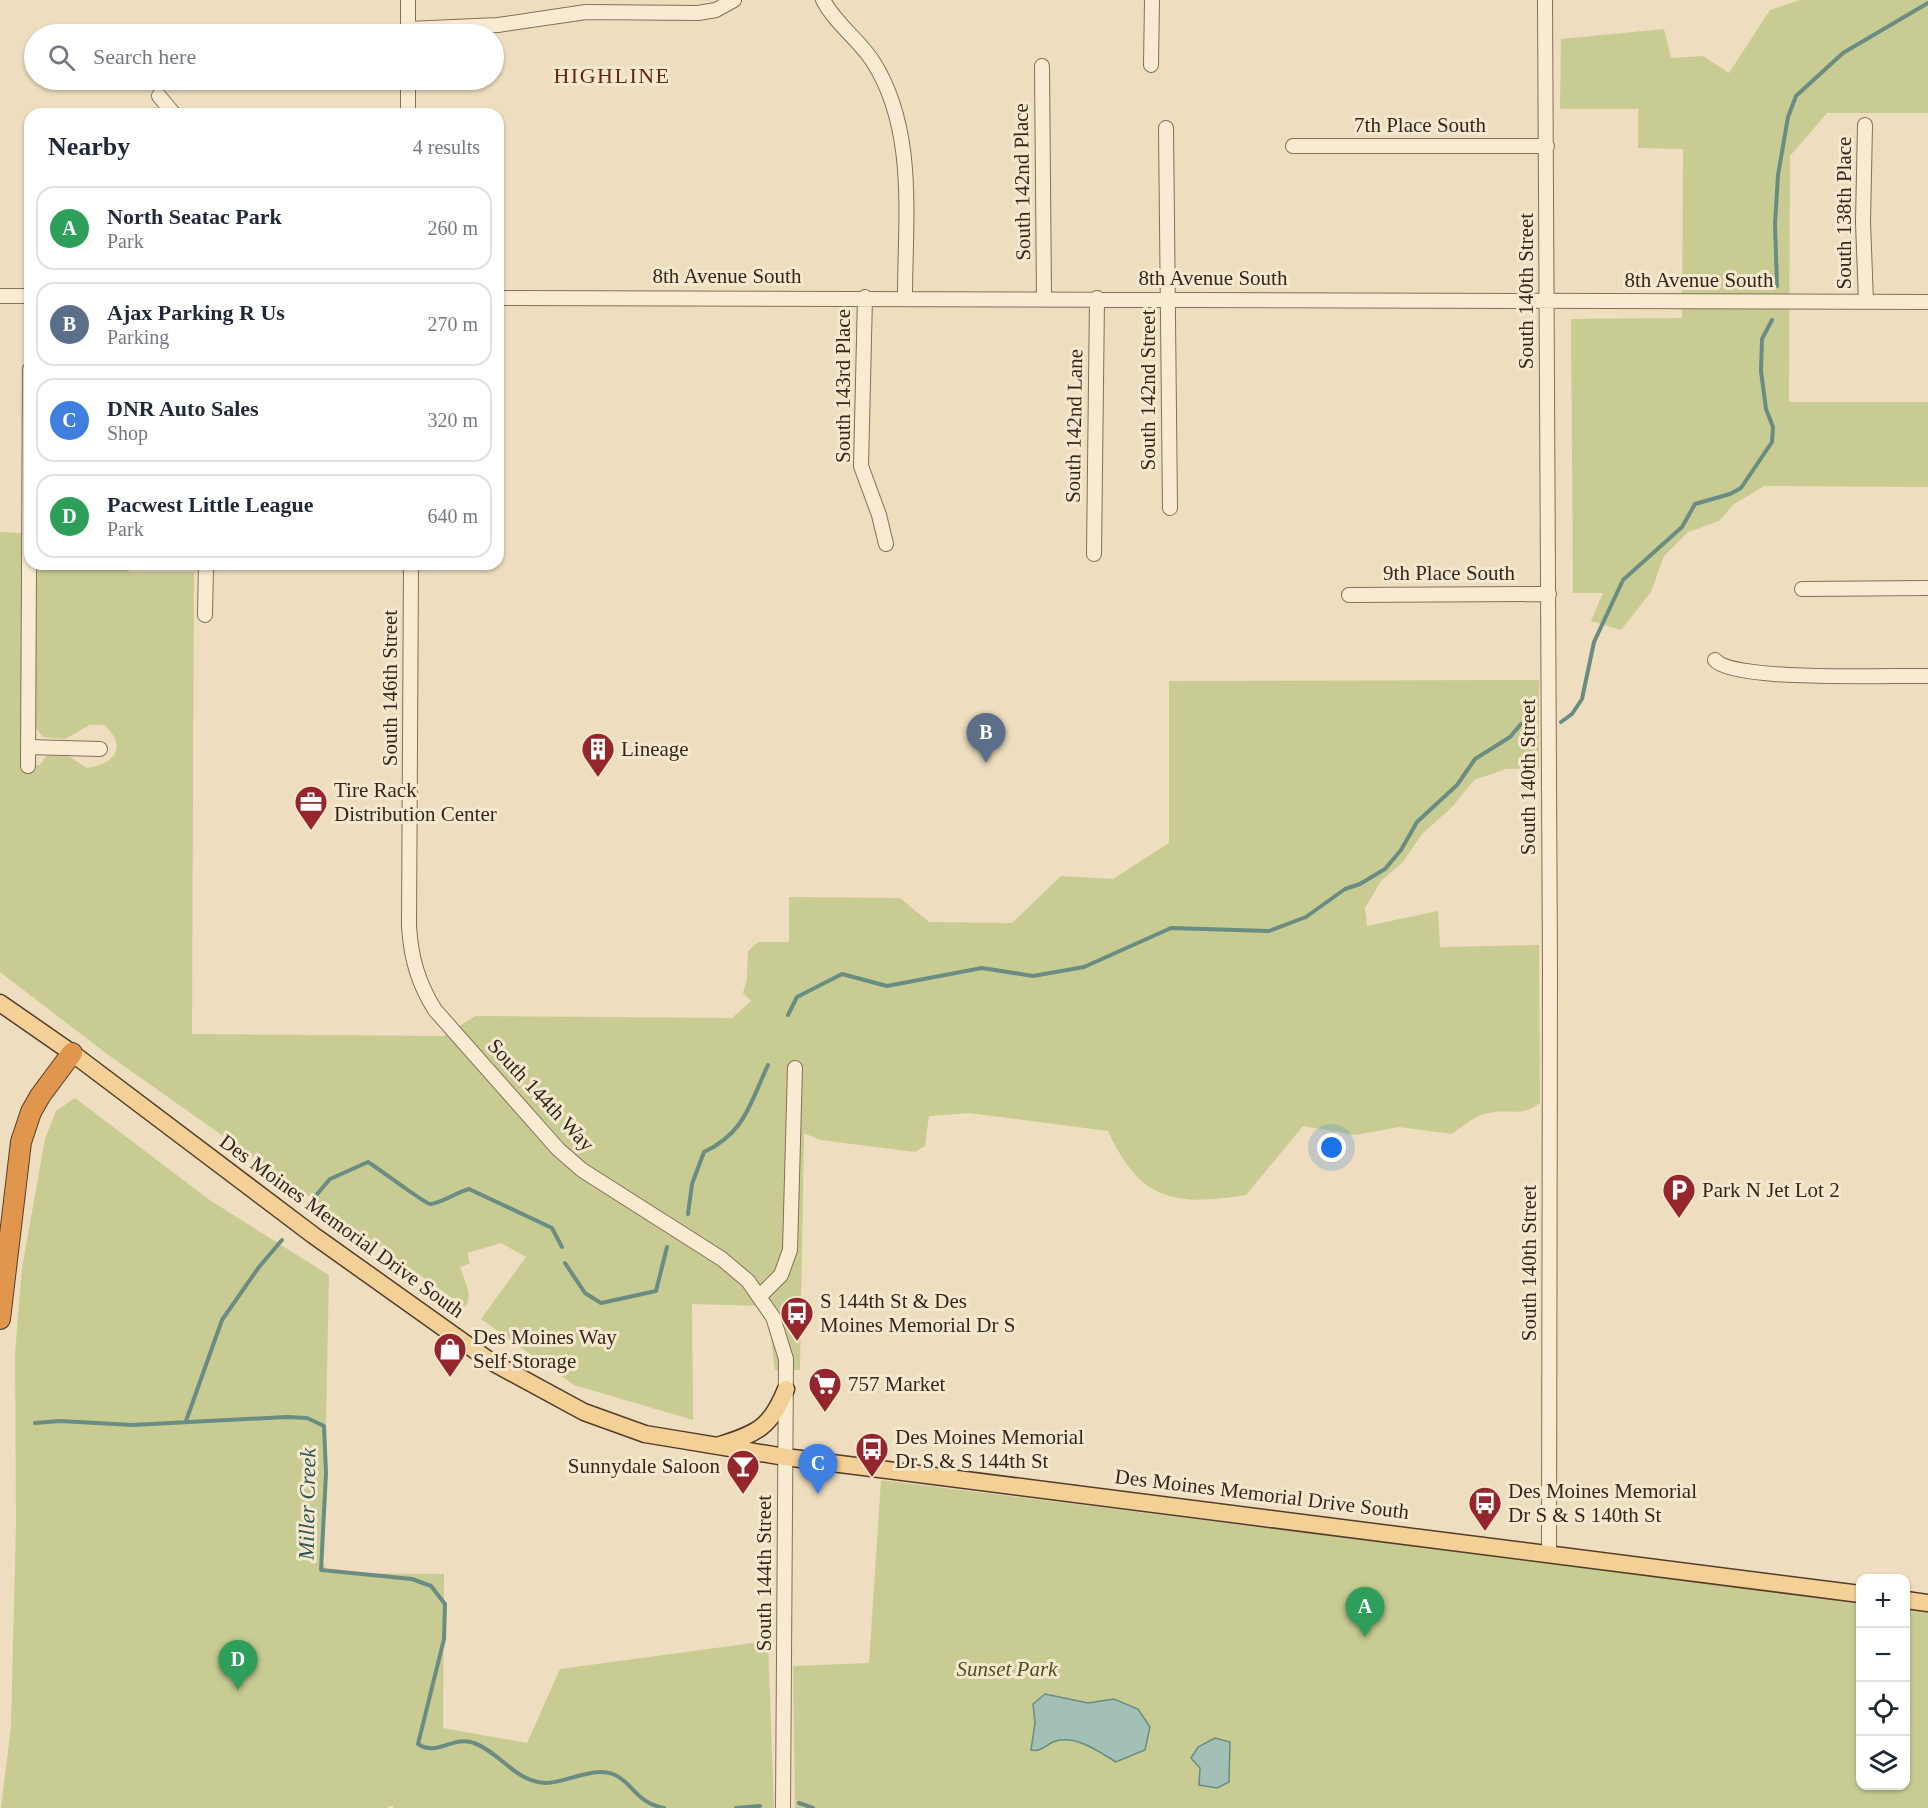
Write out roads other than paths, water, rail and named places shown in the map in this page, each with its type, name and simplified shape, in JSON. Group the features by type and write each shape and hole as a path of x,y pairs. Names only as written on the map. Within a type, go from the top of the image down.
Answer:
{"highway":[{"path":"0,1319 21,1142 31,1112 40,1096 72,1053"}],"main road":[{"name":"Des Moines Memorial Drive South","path":"0,1003 72,1053 313,1235 489,1361 584,1412 645,1434 785,1457 1856,1593"},
{"path":"718,1446 748,1436 769,1423 786,1389"},
{"path":"1910,1601 1928,1603"}],"street":[{"path":"408,0 408,24"},
{"path":"504,24 586,12 698,13 716,10 734,0"},
{"path":"823,0 830,14 871,60 894,105 902,134 905,168 905,297"},
{"path":"1151,65 1152,0"},
{"name":"South 140th Street","path":"1545,0 1549,594 1549,1554"},
{"name":"South 142nd Place","path":"1042,66 1044,297"},
{"path":"408,90 408,108"},
{"path":"159,96 169,108"},
{"name":"South 138th Place","path":"1864,124 1863,222 1866,302"},
{"name":"South 142nd Street","path":"1166,128 1170,508"},
{"name":"7th Place South","path":"1293,146 1546,146"},
{"path":"0,296 24,296"},
{"name":"South 143rd Place","path":"865,297 861,466 879,515 886,544"},
{"name":"8th Avenue South","path":"504,298 1044,297 1928,302"},
{"name":"South 142nd Lane","path":"1094,554 1097,298"},
{"path":"28,766 29,570"},
{"path":"206,570 206,615"},
{"name":"South 146th Street","path":"411,570 411,956"},
{"path":"1802,589 1928,588"},
{"name":"9th Place South","path":"1349,595 1549,594"},
{"path":"1715,660 1725,667 1767,674 1928,676"},
{"path":"28,747 100,749"},
{"name":"South 144th Way","path":"411,956 423,991 435,1010 558,1149 600,1184 722,1259 760,1296"},
{"path":"760,1296 781,1275 790,1250 795,1068"},
{"name":"South 144th Street","path":"760,1296 781,1337 786,1359 783,1808"}],"water":[{"path":"1045,1694 1088,1703 1114,1699 1138,1709 1150,1727 1145,1750 1116,1762 1086,1745 1069,1740 1053,1742 1040,1749 1031,1750 1035,1723 1033,1704"},
{"path":"1215,1738 1230,1742 1229,1782 1217,1788 1199,1785 1200,1768 1191,1758 1198,1747"}],"waterway":[{"path":"1777,286 1775,224 1778,175 1788,117 1796,96 1843,53 1928,3"},
{"path":"1561,722 1572,714 1582,699 1594,642 1623,580 1682,527 1695,504 1730,494 1741,488 1772,442 1773,427 1766,409 1761,371 1762,339 1772,320"},
{"path":"788,1015 797,997 842,974 887,986 982,968 1033,976 1084,967 1171,928 1269,931 1306,917 1345,889 1360,884 1385,869 1401,850 1417,822 1457,785 1475,759 1510,737 1521,724 1532,722"},
{"path":"688,1214 692,1184 704,1152 729,1136 738,1126 751,1104 768,1065"},
{"name":"Miller Creek","path":"306,1207 330,1179 368,1162 430,1204 469,1189 552,1228 562,1247"},
{"name":"Miller Creek","path":"186,1421 222,1320 259,1267 282,1240"},
{"path":"565,1263 585,1293 601,1303 656,1291 667,1247"},
{"name":"Miller Creek","path":"35,1423 60,1421 132,1425 286,1417 307,1418 324,1426 326,1473 321,1570 412,1579 431,1586 445,1604 444,1639 418,1744 432,1748 466,1741 474,1743 492,1753 525,1778 546,1783 589,1773 607,1772 621,1779 647,1802 664,1808"},
{"name":"Miller Creek","path":"799,1803 813,1808"},
{"name":"Miller Creek","path":"736,1808 760,1806"}],"place":[{"name":"Ajax Parking R Us","path":"986,763"},
{"name":"Lineage","path":"598,778"},
{"name":"Tire Rack Distribution Center","path":"311,831"},
{"name":"Park N Jet Lot 2","path":"1679,1219"},
{"name":"S 144th St & Des Moines Memorial Dr S","path":"797,1342"},
{"name":"Des Moines Way Self Storage","path":"450,1378"},
{"name":"757 Market","path":"825,1413"},
{"name":"Des Moines Memorial Dr S & S 144th St","path":"872,1478"},
{"name":"DNR Auto Sales","path":"818,1494"},
{"name":"Sunnydale Saloon","path":"743,1495"},
{"name":"Des Moines Memorial Dr S & S 140th St","path":"1485,1532"},
{"name":"North Seatac Park","path":"1365,1637"},
{"name":"Pacwest Little League","path":"238,1690"}],"district":[{"name":"HIGHLINE","path":"612,75"}],"park label":[{"name":"Sunset Park","path":"1007,1669"}]}
